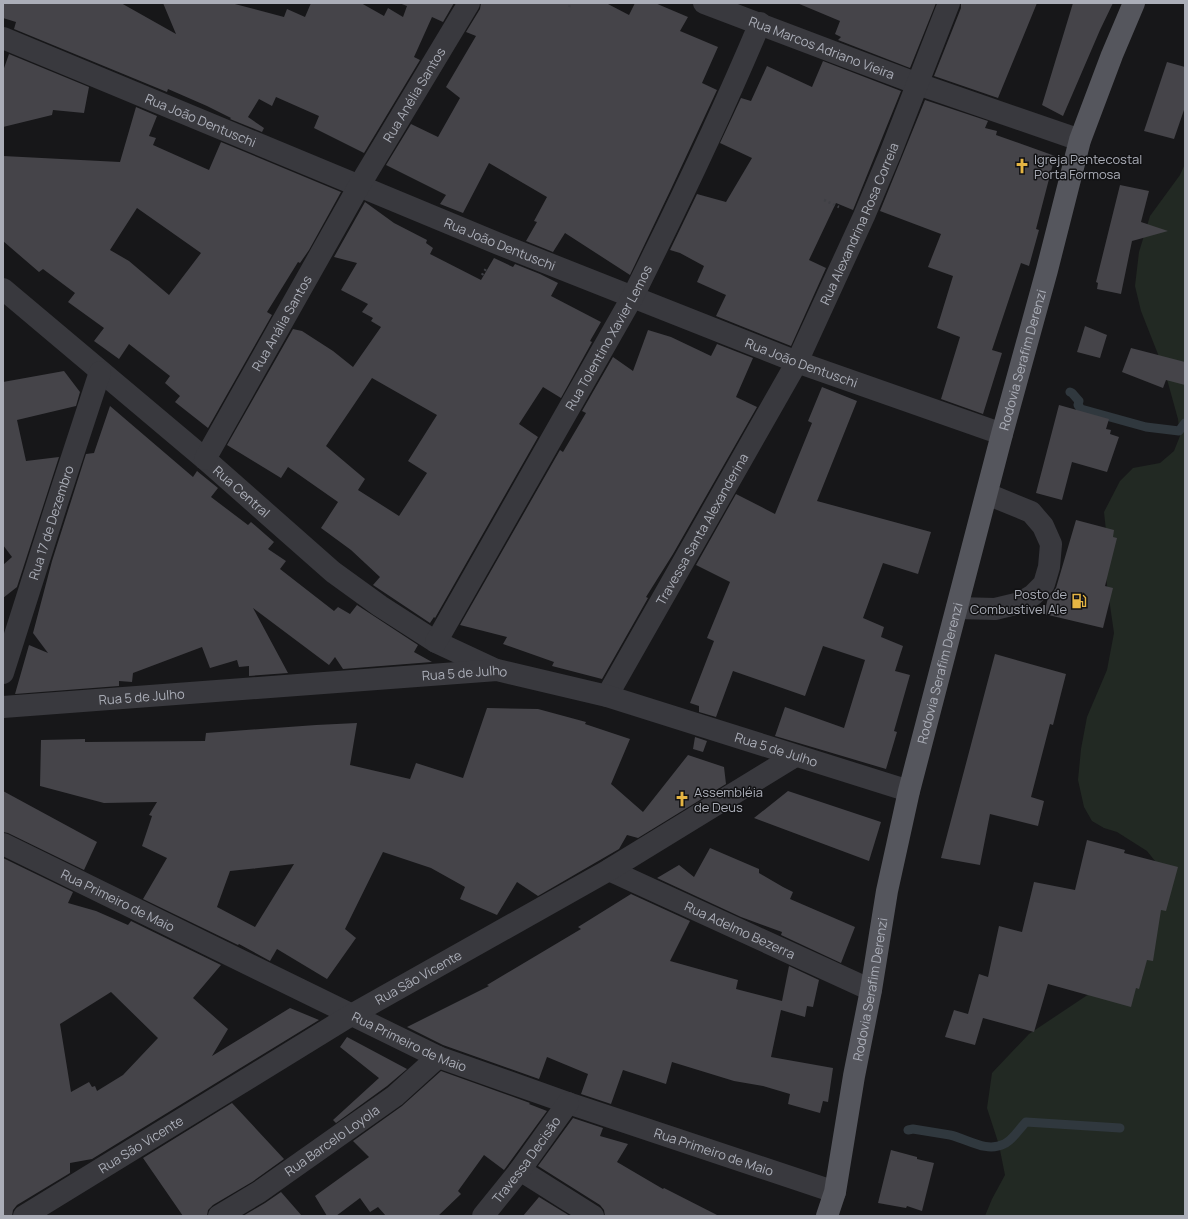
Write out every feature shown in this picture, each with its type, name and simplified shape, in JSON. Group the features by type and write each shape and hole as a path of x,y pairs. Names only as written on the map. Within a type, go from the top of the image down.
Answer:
{"main road":[{"name":"Rodovia Serafim Derenzi","path":"827,1216 834,1192 854,1076 871,990 886,891 909,792 1080,140 1112,55 1134,3"}],"street":[{"name":"Rua Anélia Santos","path":"359,186 469,3"},
{"name":"Rua Marcos Adriano Vieira","path":"704,3 918,84 1080,140"},
{"path":"918,84 949,3"},
{"name":"Rua Tolentino Xavier Lemos","path":"436,642 633,296 727,103 760,23"},
{"name":"Rua João Dentuschi","path":"3,38 498,244 797,362 1002,434"},
{"name":"Rua Alexandrina Rosa Correia","path":"797,362 867,209 918,84"},
{"name":"Rua Anália Santos","path":"205,459 359,186"},
{"name":"Rua Central","path":"3,289 205,459 333,572 380,606 436,642 497,670"},
{"name":"Travessa Santa Alexanderina","path":"607,696 797,362"},
{"name":"Rua 17 de Dezembro","path":"3,673 54,510 100,372"},
{"path":"957,608 995,609 1020,603 1033,595 1044,584 1049,567 1051,544 1043,526 1031,512 987,494"},
{"name":"Rua 5 de Julho","path":"3,707 497,670 607,696 909,792"},
{"name":"Rua São Vicente","path":"24,1216 353,1014 609,870 795,756"},
{"name":"Rua Primeiro de Maio","path":"3,844 353,1014 438,1057 568,1103 834,1192"},
{"name":"Rua Adelmo Bezerra","path":"609,870 871,990"},
{"name":"Rua Barcelo Loyola","path":"219,1216 259,1192 395,1096 438,1057"},
{"name":"Travessa Decisão","path":"483,1216 520,1170 568,1103"},
{"path":"520,1170 593,1216"}],"path":[{"path":"569,7 571,3"}],"shaded area":[{"path":"1185,164 1185,1216 985,1216 1005,1175 999,1145 987,1108 992,1073 1029,1034 1095,990 1163,871 1147,851 1117,832 1104,828 1092,821 1084,807 1078,780 1081,749 1087,717 1107,670 1114,633 1105,571 1107,540 1104,512 1120,481 1133,468 1160,463 1174,451 1180,436 1178,419 1165,372 1141,311 1135,286 1139,252 1150,216 1180,175"}],"building":[{"path":"3,3 121,3 176,34 163,3 231,3 284,17 287,9 305,17 311,3 361,3 384,16 388,8 403,17 407,6 399,3 454,3 443,22 432,17 414,57 420,60 364,153 314,128 319,116 276,97 272,106 259,99 248,117 264,128 262,132 230,119 231,118 207,106 168,89 167,92 14,29 16,22 3,18"},
{"path":"481,3 606,3 629,15 635,3 655,3 688,17 680,31 718,47 702,83 717,90 630,275 565,233 553,252 526,241 537,222 534,221 547,197 489,163 463,213 440,204 446,195 386,165 411,124 438,137 460,98 446,87 476,36 466,32 480,9"},
{"path":"797,3 936,3 910,68 838,40 841,37 835,34 840,21"},
{"path":"961,3 1037,3 998,98 934,76 961,8"},
{"path":"1073,3 1113,3 1063,116 1042,105"},
{"path":"9,54 89,87 84,113 53,110 52,115 3,127 3,71"},
{"path":"823,61 901,91 853,210 836,203 809,260 826,268 791,346 716,316 726,295 697,282 704,266 680,253 670,250 697,194 726,202 752,158 720,143 741,98 751,101 767,66 812,87"},
{"path":"1167,62 1185,67 1185,107 1174,139 1144,131"},
{"path":"925,100 988,121 985,128 997,131 996,135 1055,156 1036,229 1039,230 1029,266 1021,263 992,350 1002,353 983,414 941,399 960,337 937,328 953,276 928,267 941,234 880,211"},
{"path":"136,107 157,116 149,136 156,138 153,145 209,170 221,142 341,192 309,250 300,263 298,262 267,312 272,315 208,428 175,402 180,396 165,383 170,376 129,344 119,359 94,341 104,328 68,302 75,293 43,269 39,272 3,241 3,156 120,162","holes":["137,208 201,253 169,295 129,261 110,250"]},
{"path":"1120,185 1149,191 1141,222 1168,231 1132,241 1121,294 1097,289 1098,283 1096,282"},
{"path":"365,202 394,223 427,240 426,243 433,248 430,254 481,280 494,258 513,267 515,264 558,283 551,296 601,322 590,341 592,342 561,398 543,387 519,424 538,437 435,618 434,617 430,623 373,585 380,577 351,550 321,528 338,502 288,467 281,478 227,445 293,329 302,331 333,351 353,367 381,327 371,321 373,318 362,312 368,304 341,290 357,263 334,257","holes":["372,378 437,415 408,461 427,473 399,516 358,490 365,479 326,446"]},
{"path":"1085,326 1107,335 1100,358 1077,352"},
{"path":"648,330 671,337 711,356 717,344 753,358 736,397 757,407 673,554 646,597 648,598 602,679 552,666 554,662 503,644 507,637 460,625 560,450 563,452 586,413 582,411 613,357 633,371"},
{"path":"1131,348 1185,362 1185,385 1166,380 1163,388 1122,372"},
{"path":"64,371 80,392 76,406 17,420 26,461 59,457 17,587 3,598 3,565 12,557 3,545 3,382"},
{"path":"822,387 857,401 817,501 931,532 918,574 883,563 863,618 884,627 881,637 903,646 895,671 910,675 894,731 897,732 886,769 775,736 785,707 844,728 865,660 823,646 805,696 733,671 716,717 699,712 699,706 690,703 714,641 707,638 730,582 696,565 736,494 775,514 812,423 808,421"},
{"path":"1059,405 1109,419 1106,429 1111,430 1110,434 1119,437 1107,472 1072,462 1062,500 1036,493"},
{"path":"110,406 193,477 197,471 218,488 211,497 248,525 251,522 274,542 268,549 286,561 280,569 334,611 338,607 350,614 357,605 418,645 414,652 432,662 343,669 335,657 329,665 253,608 288,673 249,676 249,666 239,667 237,660 210,668 202,647 133,673 132,682 119,681 119,686 15,694 29,645 48,653 33,633 52,561 86,454 94,453"},
{"path":"1076,520 1114,530 1113,537 1117,538 1105,586 1113,588 1103,628 1044,614 1048,598 1056,588"},
{"path":"995,654 1066,674 1053,725 1050,724 1031,797 1044,801 1038,826 990,814 980,865 941,858"},
{"path":"487,708 538,709 586,722 585,724 630,739 611,784 643,812 688,755 724,767 726,784 638,838 627,835 619,849 538,896 517,882 497,915 460,899 465,887 431,868 383,852 345,929 356,938 327,979 277,949 270,961 239,944 238,945 143,899 167,858 142,846 152,816 149,815 157,802 104,803 40,786 41,740 85,739 85,742 205,741 206,733 357,723 350,765 410,779 416,763 463,778","holes":["294,864 255,927 217,907 230,871"]},
{"path":"695,737 707,741 703,752 693,749"},
{"path":"3,791 97,842 84,870 8,833 3,832"},
{"path":"788,791 881,822 869,861 754,818"},
{"path":"1087,840 1125,850 1124,853 1178,867 1166,911 1161,910 1153,961 1147,960 1139,989 1136,988 1131,1007 1048,984 1034,1032 983,1018 975,1045 945,1037 954,1010 968,1014 979,974 988,977 999,926 1022,932 1034,882 1075,890"},
{"path":"710,848 759,869 759,873 793,892 790,899 855,927 841,963 781,935 782,932 741,917 657,878 679,865 694,877"},
{"path":"3,858 73,892 68,903 96,911 128,925 131,921 221,965 193,998 228,1029 212,1056 290,1008 319,1020 92,1159 70,1163 70,1173 17,1205 13,1210 12,1216 3,1216","holes":["111,992 158,1038 123,1075 97,1091 95,1086 92,1087 89,1082 71,1092 60,1024"]},
{"path":"631,894 690,921 670,961 738,980 736,989 782,1001 789,966 819,980 813,1007 807,1006 805,1017 781,1010 771,1057 833,1068 828,1102 823,1101 820,1113 788,1104 790,1094 763,1086 734,1081 672,1062 666,1084 623,1070 611,1104 581,1094 588,1074 547,1057 539,1079 443,1045 407,1027 489,986 487,985 581,929 578,927"},
{"path":"347,1037 407,1069 387,1086 336,1123 333,1120 379,1078 340,1047"},
{"path":"441,1071 530,1103 529,1104 547,1111 504,1170 484,1155 458,1191 461,1194 438,1216 386,1216 378,1207 370,1212 360,1198 336,1216 327,1216 315,1196 369,1157 353,1141 402,1106"},
{"path":"232,1103 284,1159 252,1182 213,1205 208,1210 207,1216 183,1216 143,1158"},
{"path":"573,1118 603,1128 600,1136 628,1144 617,1162 663,1189 664,1188 719,1216 605,1216 604,1210 600,1205 538,1166"},
{"path":"891,1150 934,1163 922,1211 907,1206 906,1208 878,1203"},
{"path":"281,1192 302,1216 243,1216 265,1203"},
{"path":"539,1197 570,1216 523,1216"}],"waterway":[{"path":"1070,392 1079,401 1078,405 1081,409 1146,427 1179,431 1185,423"},
{"path":"908,1130 913,1129 950,1135 990,1147 1007,1142 1026,1122 1120,1128"}],"place":[{"name":"Igreja Pentecostal Porta Formosa","path":"1022,166"},
{"name":"Posto de Combustivel Ale","path":"1079,601"},
{"name":"Assembléia de Deus","path":"682,799"}]}
